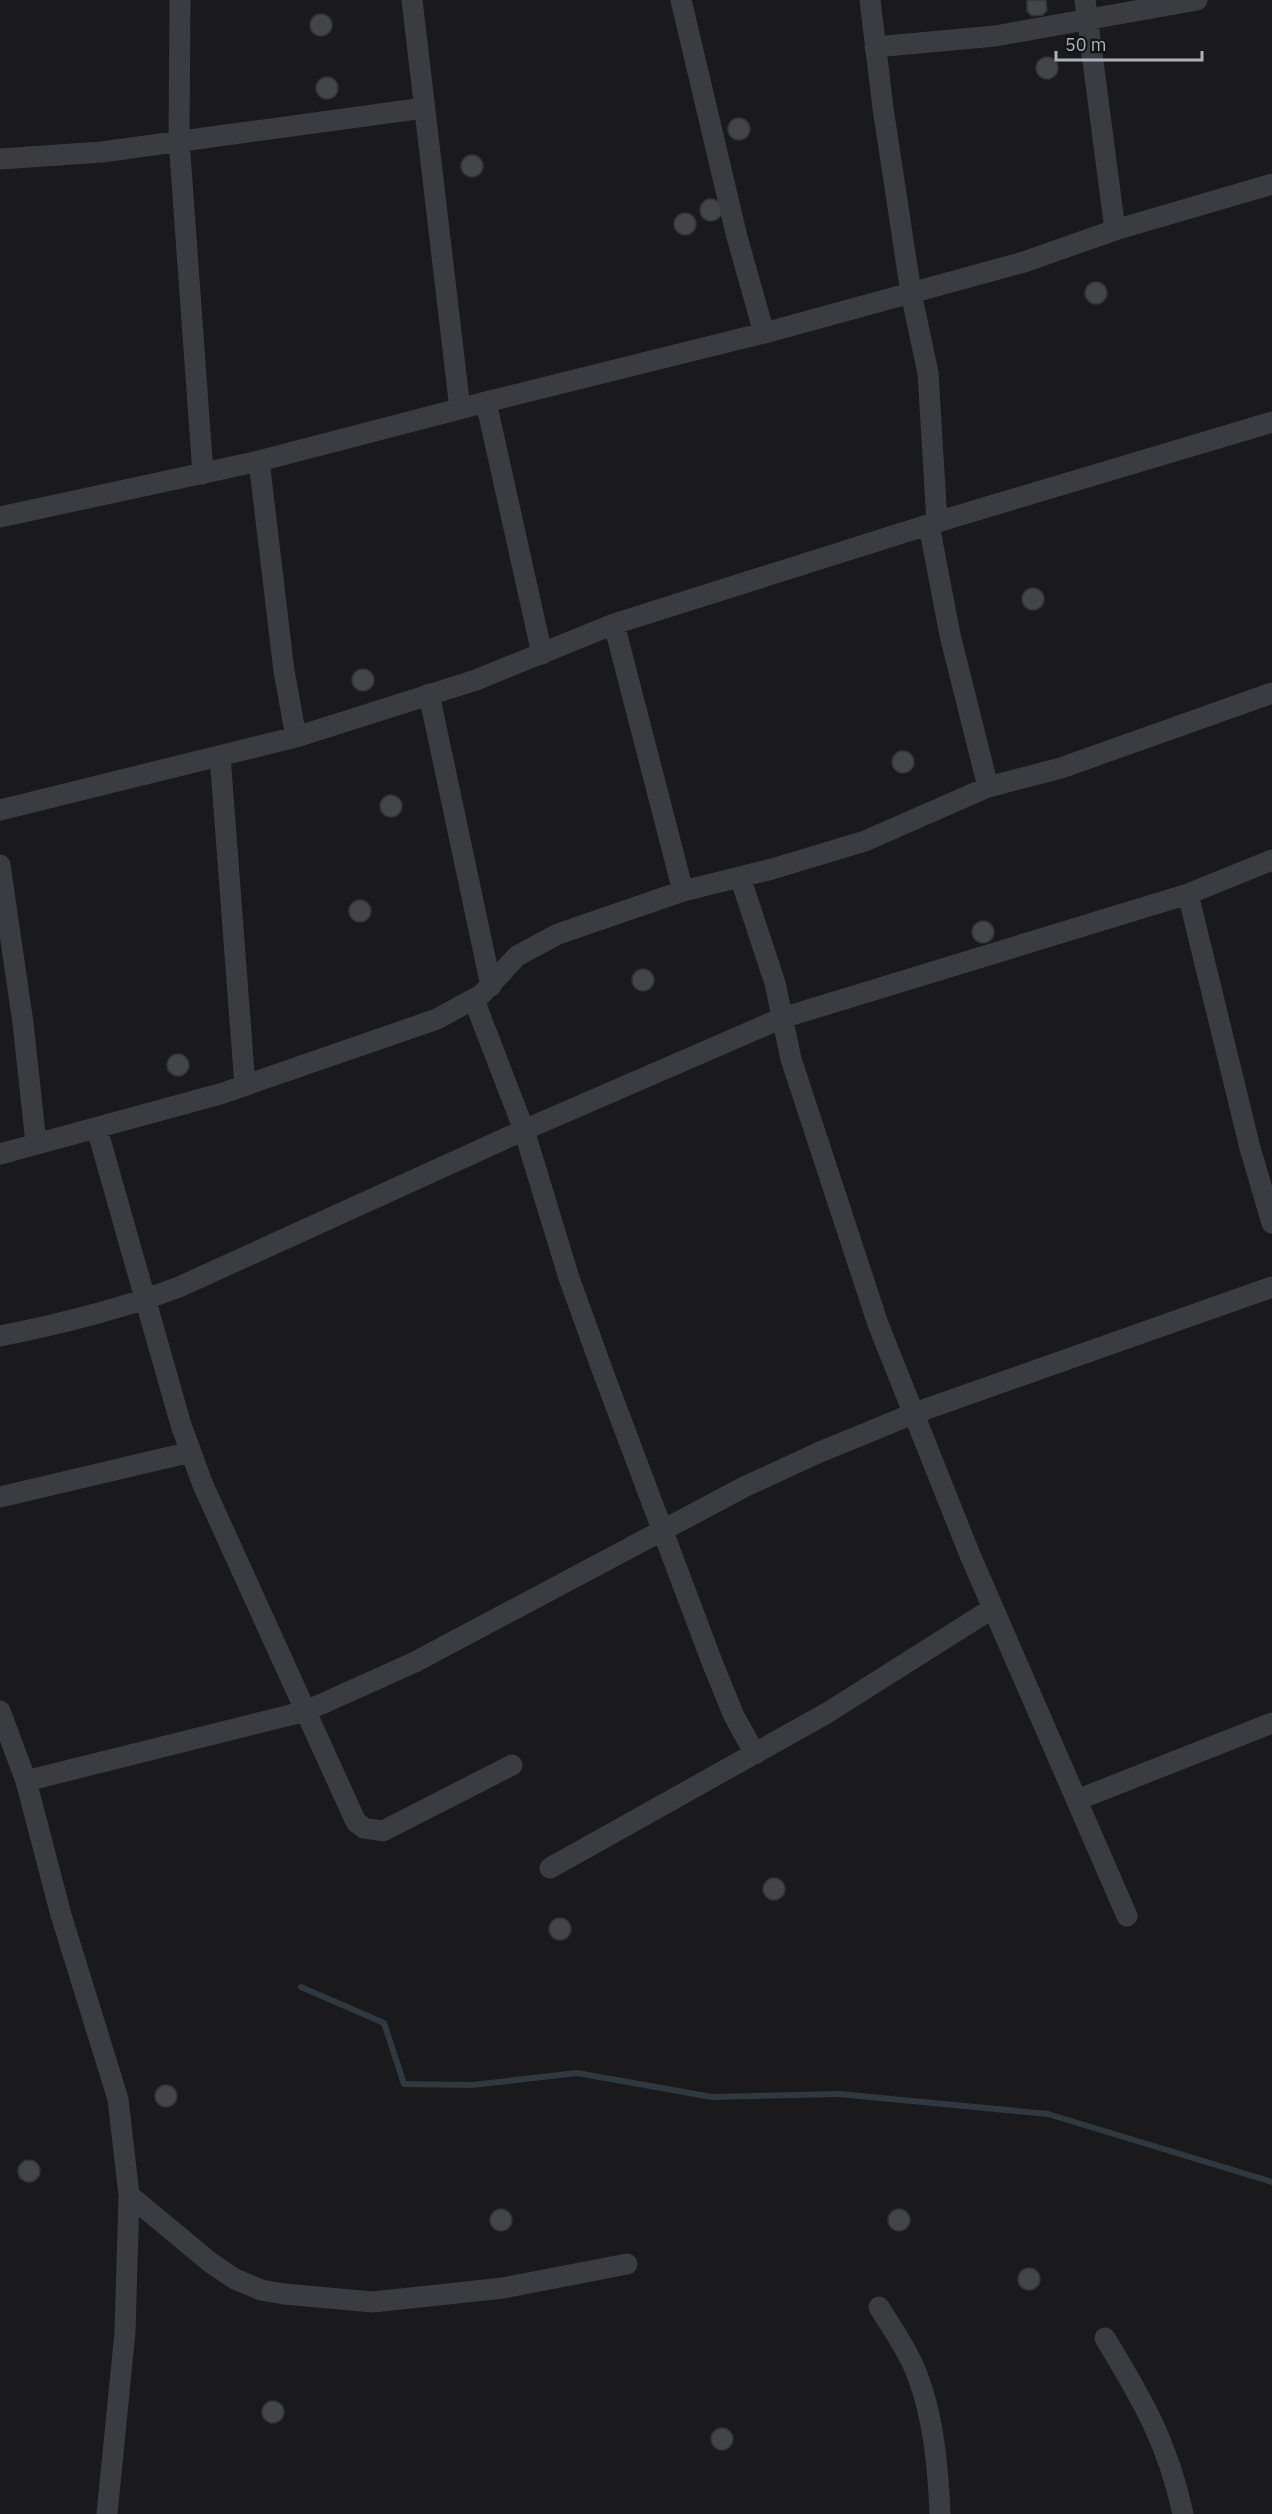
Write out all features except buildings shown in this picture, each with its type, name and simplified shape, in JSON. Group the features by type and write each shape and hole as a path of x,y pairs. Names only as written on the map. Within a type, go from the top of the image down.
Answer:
{"street":[{"path":"180,0 179,140 203,474"},
{"path":"412,0 460,409"},
{"path":"681,0 737,237 764,333"},
{"path":"870,0 911,293 928,373 933,524 950,635 988,787"},
{"path":"875,47 995,36 1087,10 1197,0"},
{"path":"1087,10 1115,231"},
{"path":"0,159 102,152 424,108"},
{"path":"0,517 259,461 764,333 1024,262 1115,231 1272,184"},
{"path":"486,402 542,654"},
{"path":"0,810 296,738 476,680 614,624 933,524 1272,422"},
{"path":"259,461 284,671 296,738"},
{"path":"614,624 683,891"},
{"path":"0,1154 97,1129 245,1086 438,1019 474,1000 491,986 517,956 558,934 683,891 740,878 865,841 988,787 1061,768 1272,693"},
{"path":"429,694 491,986"},
{"path":"220,756 245,1086"},
{"path":"0,1336 61,1324 145,1300 201,1277 524,1130 782,1018 1188,894 1272,860"},
{"path":"0,865 24,1023 36,1143"},
{"path":"740,878 775,983 790,1059 874,1313 993,1608 1127,1916"},
{"path":"1188,894 1250,1148 1272,1223"},
{"path":"474,1000 524,1130 569,1278 712,1662 734,1716 754,1754"},
{"path":"97,1129 145,1300 203,1485 356,1822 364,1828 383,1830 392,1827 512,1765"},
{"path":"26,1781 306,1711 415,1662 664,1529 798,1462 915,1413 1272,1287"},
{"path":"0,1497 191,1452"},
{"path":"550,1868 827,1713 993,1608"},
{"path":"0,1711 26,1781 61,1915 118,2099 129,2195 125,2332 106,2514"},
{"path":"1077,1800 1272,1723"},
{"path":"129,2195 211,2263 235,2279 261,2290 285,2294 373,2302 503,2288 627,2264"},
{"path":"879,2307 917,2375 926,2403 934,2447 940,2514"},
{"path":"1105,2338 1148,2409 1161,2436 1172,2466 1183,2514"}],"waterway":[{"path":"301,1987 384,2023 404,2084 472,2085 577,2073 712,2097 839,2094 1048,2114 1272,2182"}]}
